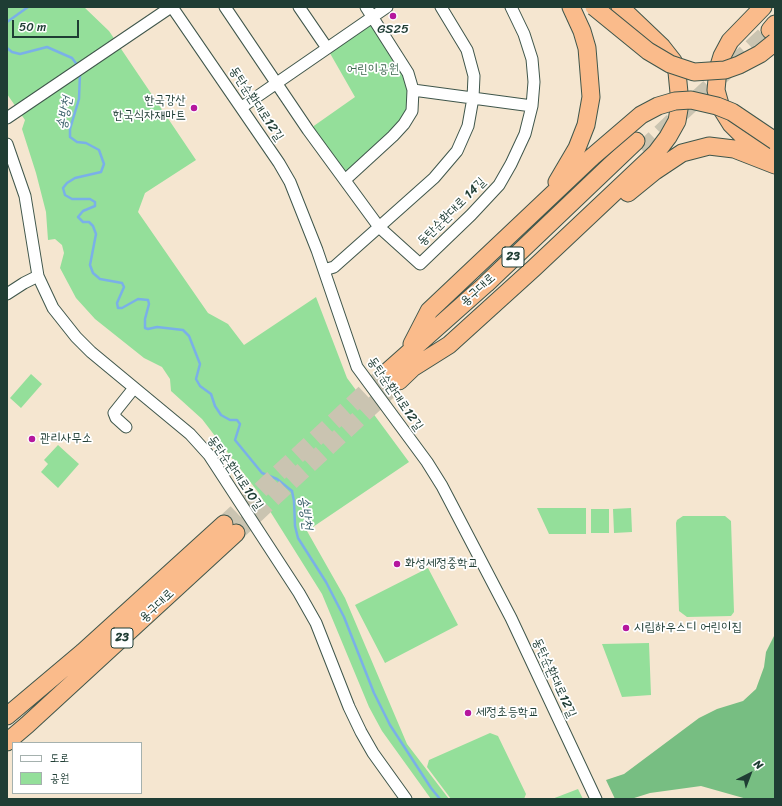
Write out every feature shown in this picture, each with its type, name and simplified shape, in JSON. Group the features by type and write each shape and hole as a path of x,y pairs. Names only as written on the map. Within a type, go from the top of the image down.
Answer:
{"highway":[{"path":"534,212 562,174 577,148 586,125 591,97 590,64 582,31 571,7"},
{"path":"594,7 648,51 670,64 694,72 725,70 739,65 760,54 775,7"},
{"path":"410,361 449,345 534,268 656,153 668,137 677,120 680,103 679,84 673,61 651,35 620,7"},
{"path":"769,25 730,41 722,56 718,69 716,90 721,108 731,124 748,141 775,158"},
{"path":"410,361 429,311 592,157 641,114 658,106 675,101 692,100 717,106 732,112 775,141"},
{"name":"용구대로","path":"394,376 639,145"},
{"path":"534,268 655,171 682,153 708,146 734,149 775,165"},
{"name":"용구대로","path":"7,716 230,529 27,726 7,742"}],"street":[{"path":"7,118 172,7"},
{"name":"동탄순환대로12길","path":"172,7 242,107 290,182 324,270 357,367 442,486 511,618 596,799"},
{"name":"동탄순환대로 14길","path":"225,7 276,83 379,227 420,264 470,216 499,185 525,134 532,106 534,82 532,59 524,34 512,7"},
{"path":"299,7 327,48"},
{"path":"345,180 404,124 412,111 413,90 408,73 366,7"},
{"path":"242,107 387,7"},
{"path":"324,270 334,267 434,178 457,151 468,126 473,98 474,76 467,50 441,7"},
{"path":"413,90 532,106"},
{"name":"동탄순환대로10길","path":"7,144 26,196 38,276 53,308 67,328 91,352 190,434 209,456 305,603 316,623 348,708 373,753 406,799"},
{"path":"7,294 24,282 38,276"},
{"path":"126,427 116,418 114,413 134,388"}],"green space":[{"path":"7,7 84,7 109,31 196,160 145,193 138,212 208,313 228,324 244,345 316,297 347,378 409,462 307,531 345,598 407,744 449,799 431,799 382,731 369,707 322,594 258,492 202,419 171,391 170,379 162,367 144,358 95,319 76,298 60,268 64,253 62,245 55,239 48,240 46,212 36,173 22,129 25,120 7,94"},
{"name":"어린이공원","path":"373,17 408,73 412,111 345,180 308,130 355,97 327,48"},
{"path":"31,374 42,384 21,408 10,398"},
{"path":"58,445 79,464 58,488 41,472 48,464 44,460"},
{"path":"537,508 586,508 586,534 549,534"},
{"path":"631,508 632,532 614,533 613,509"},
{"path":"591,509 609,509 609,533 591,533"},
{"path":"683,516 725,516 731,521 734,612 731,616 687,617 679,611 676,523 677,520"},
{"path":"428,568 458,625 385,663 355,605"},
{"path":"775,634 775,799 747,799 701,786 650,793 631,799 615,799 606,780 624,774 699,718 717,709 743,701 756,689 764,667 766,652"},
{"path":"649,643 651,695 622,697 602,644"},
{"path":"490,733 498,736 526,794 524,799 451,799 427,767 429,760"},
{"path":"578,789 583,799 552,799"}],"waterway":[{"name":"송방천","path":"7,22 28,7"},
{"name":"송방천","path":"7,48 12,52 20,54 47,47 72,58 78,66"},
{"name":"송방천","path":"80,73 79,99 70,129 70,137 77,142 86,143 99,150 104,164 101,172 75,178 67,183 63,188 65,195 72,199 90,199 95,202 95,206 83,211 78,217 83,222 89,222 93,226 96,234 90,265 93,273 100,279 122,283 124,287 117,303 118,308 122,308 138,299 148,300 149,304 145,319 145,328 148,329 157,327 183,330 189,336 200,364 196,379 200,386 211,394 215,406 221,415 230,420 237,420 240,424 235,440 262,473 277,479 292,491 295,526 298,538 326,582 344,617 374,693 390,725 431,788 440,799"}],"tunnel":[{"path":"642,150 770,30"},
{"path":"224,524 388,371"},
{"path":"236,533 399,381"}],"place":[{"name":"GS25","path":"393,16"},
{"name":"한국강산 한국식자재마트","path":"194,108"},
{"name":"관리사무소","path":"32,439"},
{"name":"화성세정중학교","path":"397,564"},
{"name":"시립하우스디 어린이집","path":"626,628"},
{"name":"세정초등학교","path":"468,713"}]}
